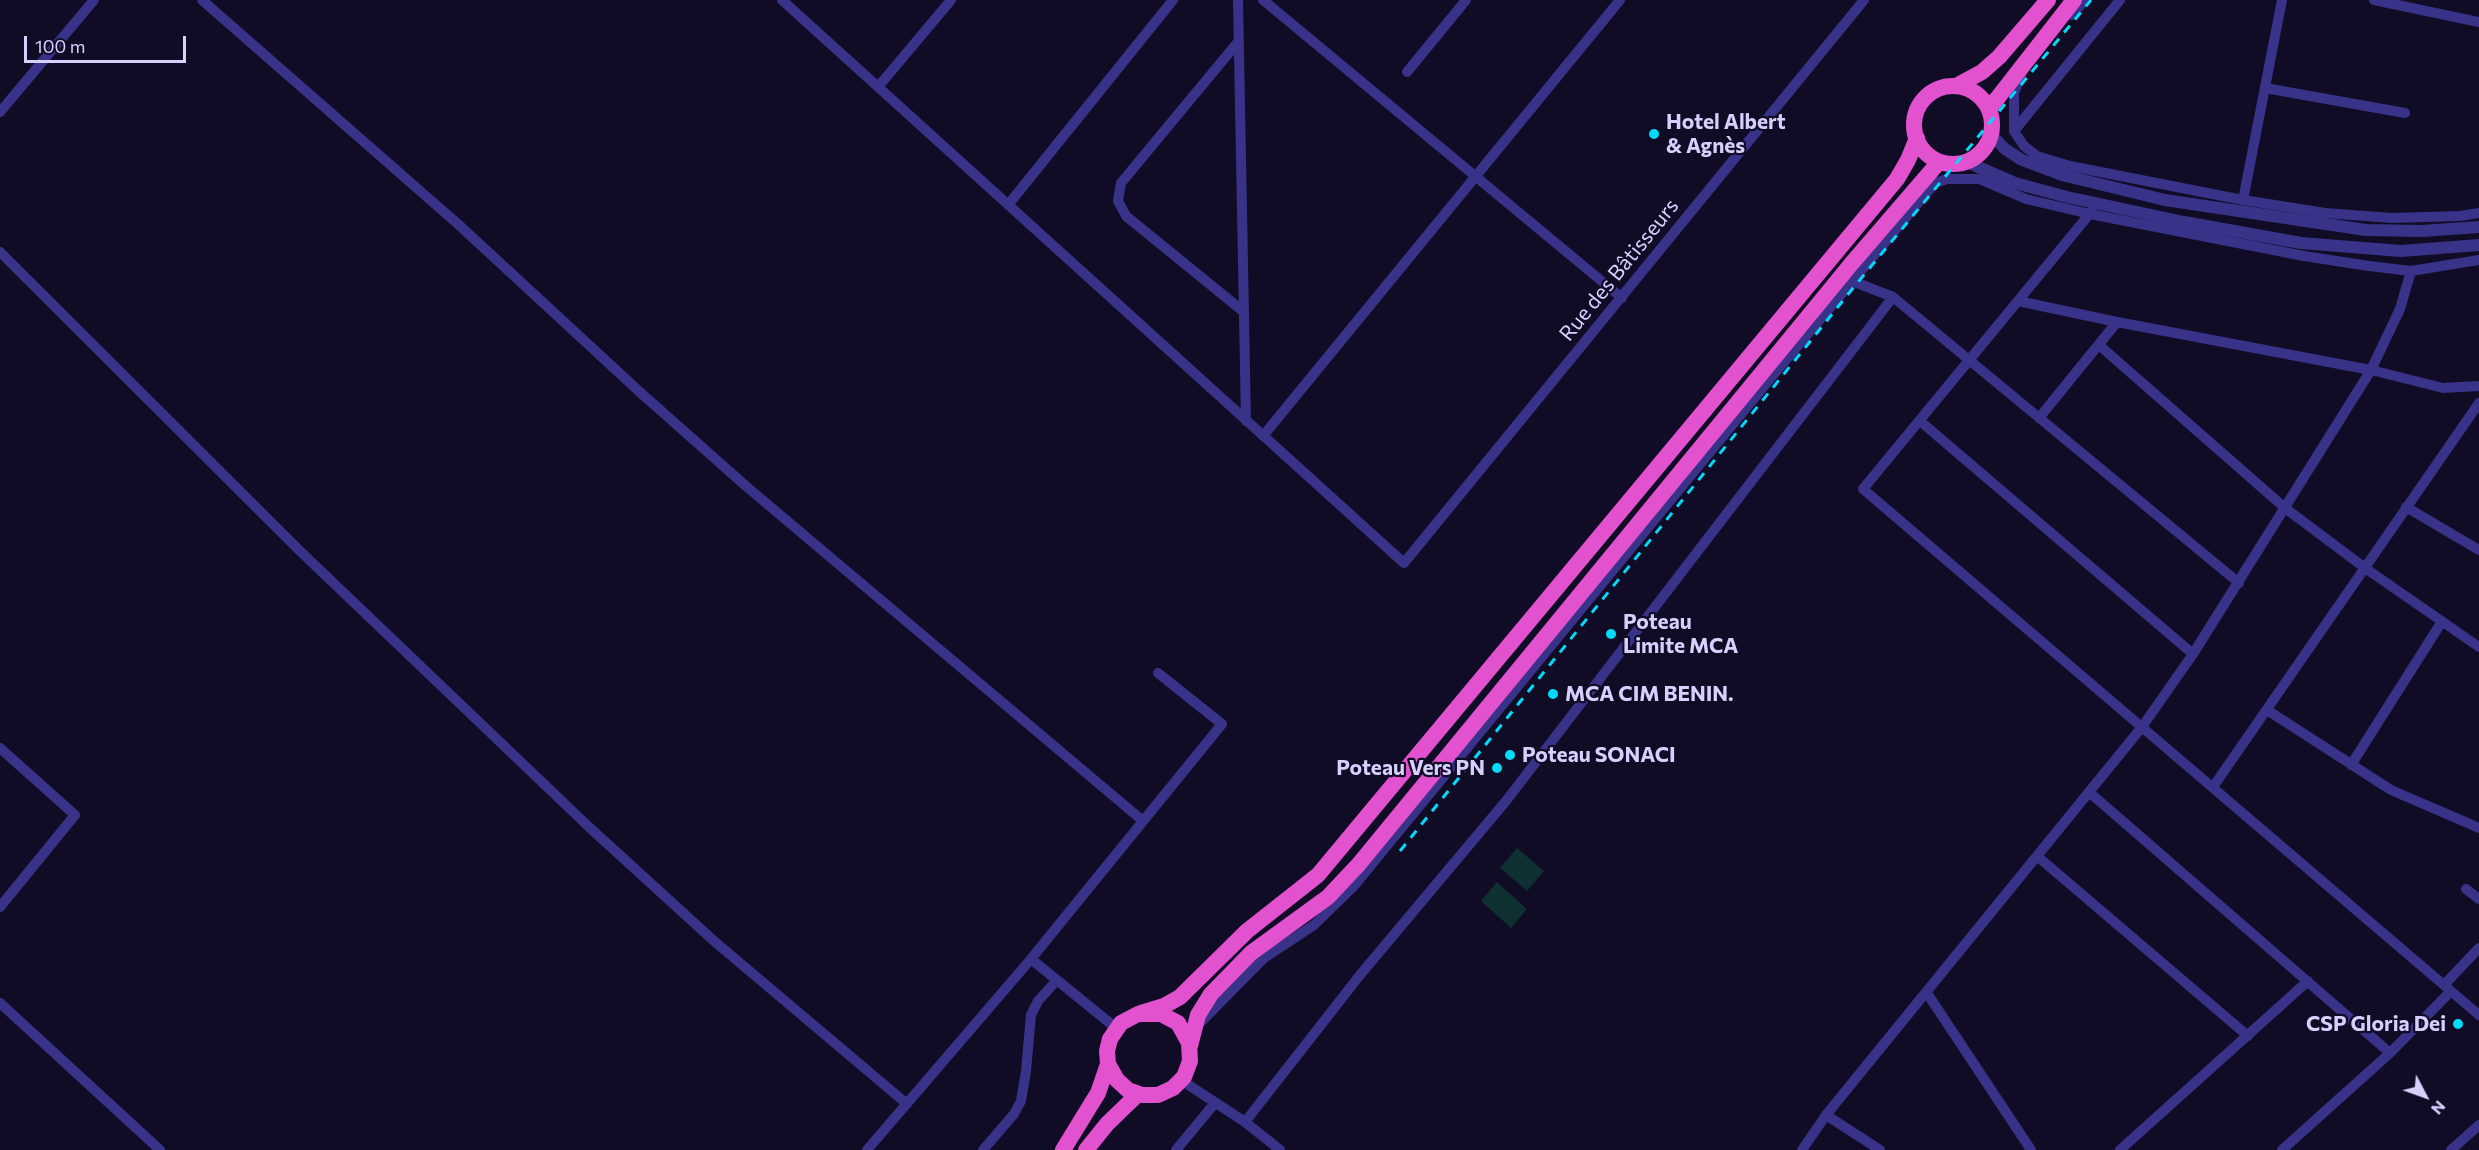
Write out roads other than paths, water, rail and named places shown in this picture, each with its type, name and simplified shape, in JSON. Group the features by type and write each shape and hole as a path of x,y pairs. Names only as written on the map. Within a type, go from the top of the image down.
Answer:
{"highway":[{"path":"1956,86 1979,96 1993,119 1991,134 1985,148 1967,162 1955,165 1939,162 1925,152 1917,138 1915,121 1920,105 1925,98 1940,89 1956,86 1982,72 1999,57 2048,0"},
{"path":"1989,109 2074,0"},
{"path":"1063,1150 1098,1093 1108,1064 1108,1045 1116,1028 1128,1018 1164,1006 1180,997 1247,931 1318,875 1897,179 1917,138"},
{"path":"1108,1064 1119,1083 1138,1094 1162,1094 1181,1080 1190,1060 1192,1038 1198,1015 1211,994 1233,969 1273,935 1328,897 1359,864 1852,263 1939,162"},
{"path":"1141,1013 1161,1014 1175,1021 1192,1038"},
{"path":"1086,1150 1107,1124 1138,1094"}],"street":[{"path":"0,112 94,0"},
{"path":"202,0 459,225 642,394 747,487 1143,821"},
{"path":"782,0 1263,436 1620,0"},
{"path":"878,87 951,0"},
{"path":"1008,205 1173,0"},
{"path":"1238,0 1246,421"},
{"path":"1263,0 1622,298"},
{"path":"1407,72 1466,0"},
{"name":"Rue des Bâtisseurs","path":"1263,436 1404,563 1864,0"},
{"path":"2085,0 2017,82 2013,103 2014,131 2024,146 2037,156 2070,166 2243,200 2325,213 2392,218 2460,216 2479,213"},
{"path":"2014,131 2120,0"},
{"path":"2243,200 2282,0"},
{"path":"2374,0 2479,22"},
{"path":"1238,42 1121,183 1118,201 1126,216 1244,312"},
{"path":"2265,88 2405,113"},
{"path":"1991,134 2006,149 2022,160 2062,175 2165,200 2366,230 2422,231 2479,227"},
{"path":"1967,162 2015,183 2093,209 2304,256 2411,272 2479,260"},
{"path":"1192,1038 1264,958 1314,925 1353,887 1935,183 1947,179 1979,179 2026,199 2301,243 2401,251 2479,245"},
{"path":"2093,209 1863,489 2479,1015"},
{"path":"0,252 300,551 589,827 714,941 907,1104"},
{"path":"1802,1150 1826,1115 2142,727 2193,654 2371,370 2400,309 2411,272"},
{"path":"1852,281 1893,297 2239,583"},
{"path":"1245,1122 1360,975 1506,801 1893,297"},
{"path":"2018,301 2371,370 2443,388 2479,386"},
{"path":"2039,418 2117,322"},
{"path":"2099,345 2285,508 2441,623 2479,647"},
{"path":"2213,788 2479,403"},
{"path":"1920,420 2193,654"},
{"path":"2406,507 2479,550"},
{"path":"2351,765 2441,623"},
{"path":"867,1150 1031,959 1222,724 1158,673"},
{"path":"2267,710 2391,790 2479,828"},
{"path":"0,747 75,815 0,907"},
{"path":"2089,792 2390,1053"},
{"path":"2037,856 2248,1035"},
{"path":"2466,889 2479,899"},
{"path":"2282,1150 2390,1053 2479,948"},
{"path":"1031,959 1116,1028"},
{"path":"983,1150 1014,1114 1021,1101 1031,1015 1038,1001 1057,980"},
{"path":"2127,1148 2308,981"},
{"path":"1927,993 2031,1150"},
{"path":"0,1003 160,1150"},
{"path":"1181,1080 1245,1122 1280,1150"},
{"path":"1176,1150 1215,1103"},
{"path":"1826,1115 1880,1150"},
{"path":"2451,1150 2479,1125"}],"railway":[{"path":"1400,851 1849,293 2091,0"}],"place":[{"name":"Hotel Albert & Agnès","path":"1654,134"},
{"name":"Poteau Limite MCA","path":"1611,634"},
{"name":"MCA CIM BENIN.","path":"1553,694"},
{"name":"Poteau SONACI","path":"1510,755"},
{"name":"Poteau Vers PN","path":"1497,768"},
{"name":"CSP Gloria Dei","path":"2458,1024"}]}
